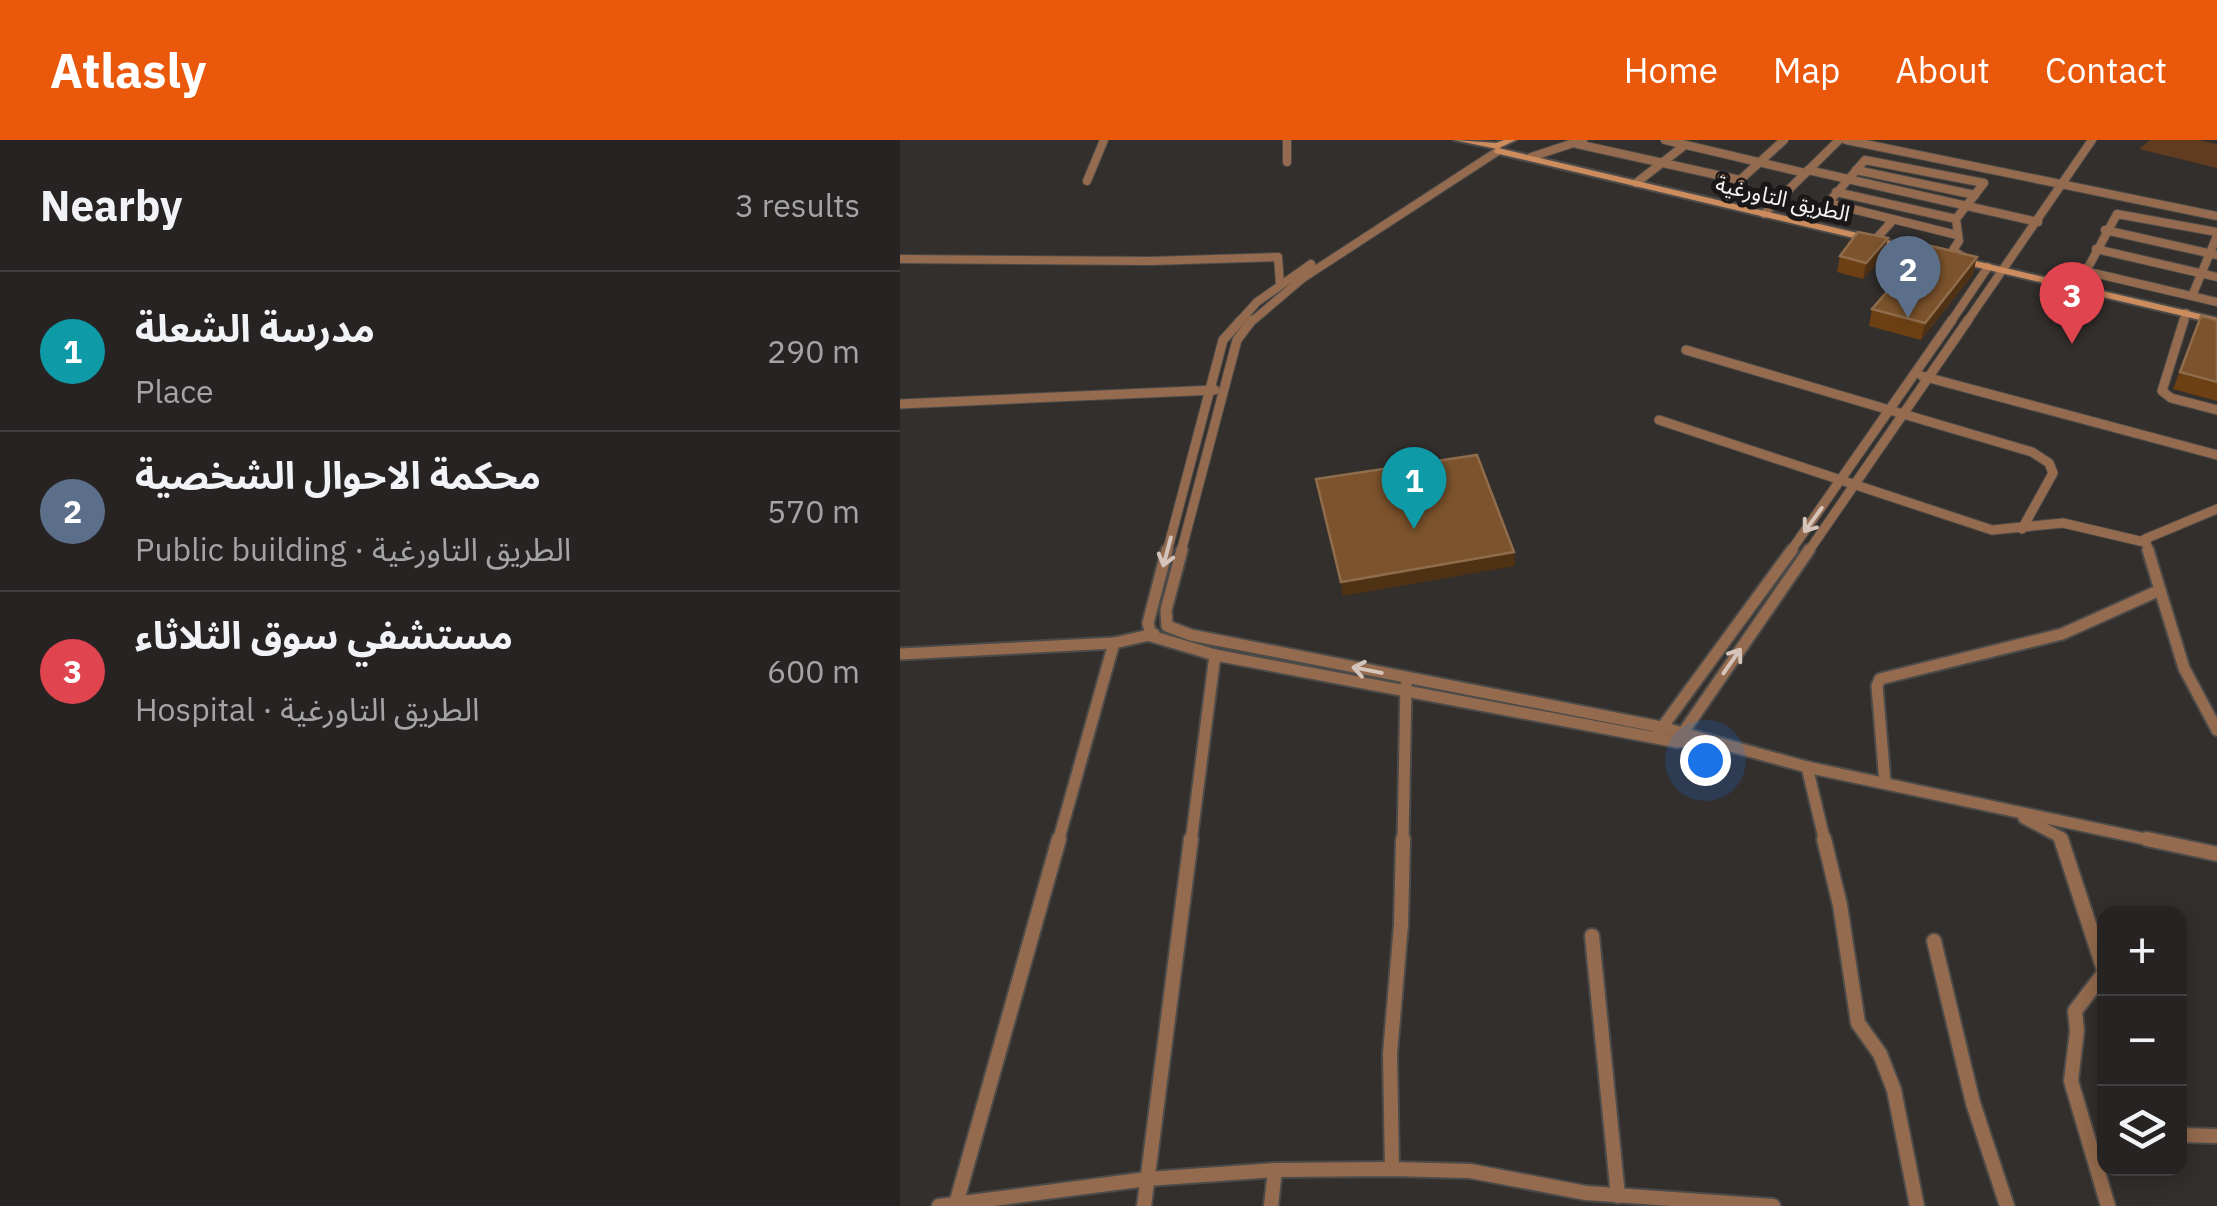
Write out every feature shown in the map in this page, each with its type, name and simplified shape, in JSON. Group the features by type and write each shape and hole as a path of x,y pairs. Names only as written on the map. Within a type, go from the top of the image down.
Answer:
{"street":[{"path":"1086,181 1104,140"},
{"path":"1287,140 1287,162"},
{"name":"الطريق التاورغية","path":"1458,140 1501,147 1636,183 2217,321"},
{"path":"1665,140 2038,222"},
{"path":"1531,157 1580,142 1731,180 1748,176 1784,140"},
{"path":"1764,214 1842,140 2217,216"},
{"path":"1680,737 2092,140"},
{"path":"1636,183 1685,145"},
{"path":"1151,636 1148,623 1223,340 1230,328 1280,284 1501,147"},
{"path":"1957,234 1831,205 1829,200 1862,162 1872,160 1984,184 1956,219 1959,241 1953,250 1964,254 1971,264"},
{"path":"1856,170 1975,194"},
{"path":"1836,192 1956,219"},
{"path":"2077,288 2105,230 2114,216 2122,212 2217,234 2213,254 2192,296"},
{"path":"1876,240 1893,220"},
{"path":"1168,626 1166,610 1236,340 1268,303 1376,226"},
{"path":"2105,230 2213,254"},
{"path":"2096,249 2217,278"},
{"path":"900,260 1165,261 1278,257 1280,284"},
{"path":"1659,732 1842,480 1988,267"},
{"path":"2085,271 2217,302"},
{"path":"2186,314 2162,391 2171,398 2217,410"},
{"path":"1686,350 2018,447 2050,464 2053,473 2022,529"},
{"path":"1915,374 2217,456"},
{"path":"900,404 1225,389"},
{"path":"1659,420 1992,530 2063,523 2144,542"},
{"path":"1180,503 1194,502"},
{"path":"2144,542 2150,535 2217,509"},
{"path":"2144,542 2184,668 2217,730"},
{"path":"1885,782 1877,686 1880,679 2062,634 2160,590"},
{"path":"900,654 1114,643 1151,636 1168,626"},
{"path":"1168,626 1191,635 1406,684 1659,732 2216,859"},
{"path":"1151,636 1215,655 1406,684"},
{"path":"1114,643 947,1205 1147,1179 1276,1170 1392,1169 1470,1170 1618,1196 1686,1204 1773,1206"},
{"path":"1144,1206 1215,655"},
{"path":"1392,1169 1390,1054 1400,925 1406,684"},
{"path":"1807,766 1840,905 1858,1023 1864,1038 1880,1054 1890,1083 1917,1206"},
{"path":"2010,811 2060,837 2097,952"},
{"path":"1592,936 1618,1196"},
{"path":"1934,941 1973,1103 2008,1206"},
{"path":"2097,981 2075,1011 2077,1031 2070,1081 2108,1206"},
{"path":"2187,1136 2217,1136"},
{"path":"1270,1206 1276,1170"}],"shaded area":[{"path":"2150,140 2217,144 2217,168 2139,149"}],"building":[{"path":"1858,232 1888,238 1866,263 1840,256"},
{"path":"1927,245 1977,257 1925,323 1872,309"},
{"path":"2201,316 2217,320 2217,382 2180,372"},
{"path":"1477,455 1514,552 1341,582 1316,479"}],"place":[{"name":"محكمة الاحوال الشخصية","path":"1908,318"},
{"name":"مستشفي سوق الثلاثاء","path":"2072,344"},
{"name":"مدرسة الشعلة","path":"1414,529"}]}
